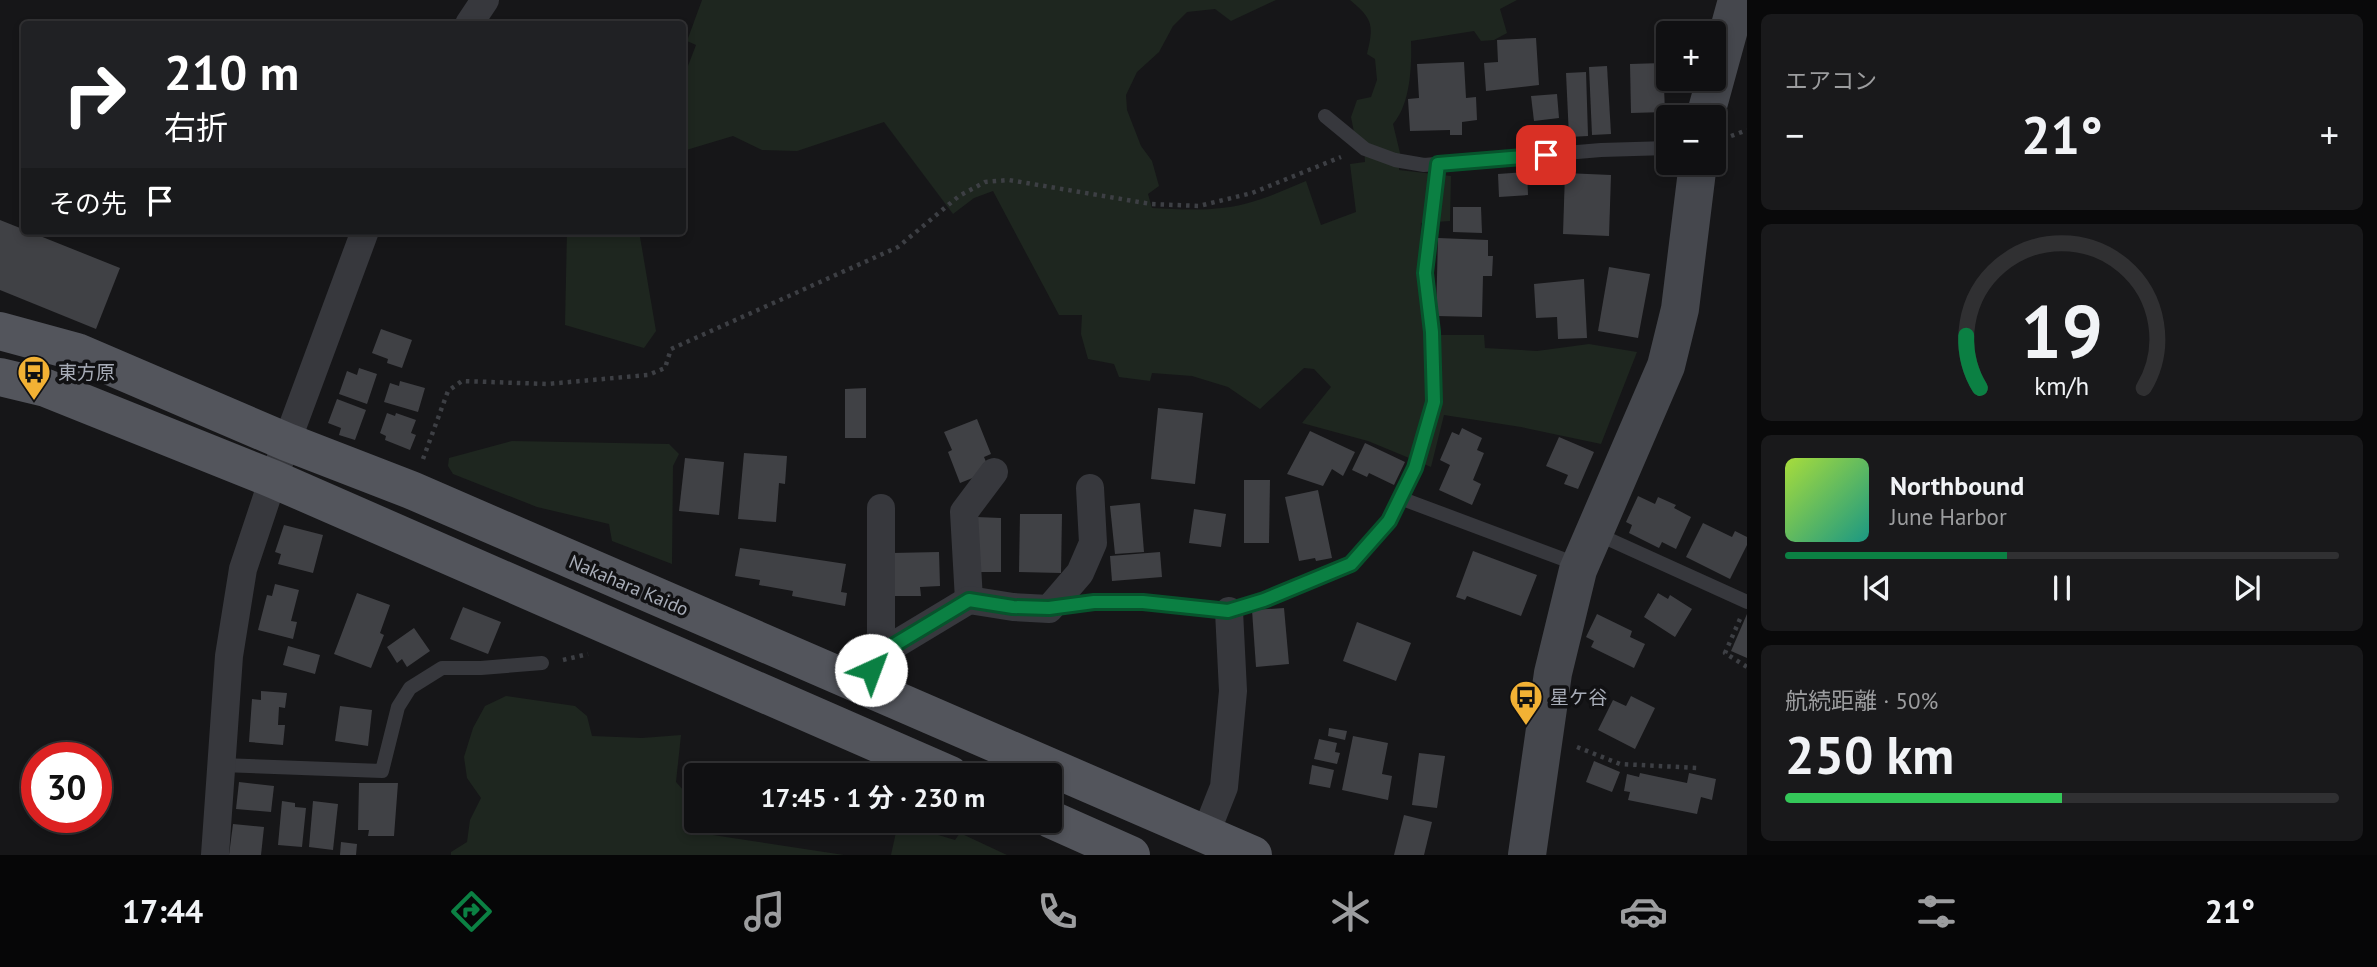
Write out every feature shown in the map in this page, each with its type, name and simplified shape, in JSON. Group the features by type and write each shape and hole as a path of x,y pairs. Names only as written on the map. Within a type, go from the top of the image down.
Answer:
{"main road":[{"name":"Nakahara Kaido","path":"0,331 77,352 288,442 411,490 1253,855"},
{"path":"0,377 46,388 273,479 923,763"},
{"path":"1062,824 1131,855"}],"street":[{"path":"471,21 485,0"},
{"path":"1708,105 1737,0"},
{"path":"1527,855 1553,673 1587,549 1667,366 1680,309 1697,175"},
{"path":"215,855 229,656 243,569 273,479 364,235"},
{"path":"969,600 964,512 994,472"},
{"path":"881,653 969,600 1013,607 1049,608 1080,573 1093,542 1090,488"},
{"path":"862,687 881,653 881,508"},
{"path":"1205,835 1224,787 1233,691 1228,611"}],"lane":[{"path":"1325,116 1365,149 1395,160 1424,165 1601,150 1656,148"},
{"path":"1049,608 1094,602 1143,602 1228,611 1264,600 1351,564 1389,521 1415,468 1434,402 1432,332 1425,273 1438,164"},
{"path":"1400,498 1587,549 1744,608"},
{"path":"221,765 382,771 398,707 410,688 442,668 542,663"}],"path":[{"path":"411,490 448,391 462,381 547,384 648,375 665,368 671,349 898,247 959,196 985,182 1009,180 1151,204 1199,206 1252,193 1365,149"},
{"path":"1744,608 1725,653 1747,667"},
{"path":"542,663 598,652"},
{"path":"1544,734 1620,764 1698,768"}],"shaded area":[{"path":"702,0 1276,0 1231,21 1215,9 1187,12 1173,26 1159,52 1137,72 1126,95 1127,110 1141,146 1152,161 1159,186 1148,194 1152,208 1191,210 1242,205 1306,181 1321,225 1356,212 1350,164 1365,162 1364,141 1355,137 1351,117 1357,100 1371,97 1377,80 1375,59 1367,54 1371,36 1370,23 1350,0 1517,0 1500,9 1507,33 1494,40 1481,41 1474,31 1411,41 1406,96 1393,124 1400,153 1399,170 1451,176 1450,221 1421,223 1419,277 1429,335 1484,335 1485,348 1537,351 1589,344 1637,352 1601,444 1521,427 1444,415 1431,467 1368,441 1302,423 1331,387 1314,369 1304,368 1260,409 1228,387 1192,376 1152,373 1150,381 1119,377 1114,364 1088,359 1081,334 1082,315 1059,315 993,191 974,198 953,214 884,122 797,151 762,150 733,136 686,150 686,71 696,45 687,41"},
{"path":"567,235 640,235 656,331 644,348 565,325"},
{"path":"512,441 669,444 679,454 673,466 672,564 612,541 609,524 537,507 453,474 448,466 449,458"},
{"path":"506,696 575,706 587,716 592,736 642,738 681,735 676,782 684,791 684,833 700,833 844,855 451,855 451,852 467,842 470,820 481,798 467,778 464,757 473,728 485,706"},
{"path":"896,833 932,833 955,840 960,833 1007,855 891,855"}],"building":[{"path":"1536,38 1539,85 1486,91 1484,63 1498,62 1497,40"},
{"path":"1464,62 1466,98 1476,97 1477,120 1462,122 1462,135 1450,135 1450,130 1410,131 1408,99 1419,98 1417,64"},
{"path":"1656,63 1656,91 1664,91 1665,105 1656,105 1656,112 1631,113 1630,64"},
{"path":"1607,66 1611,134 1592,135 1589,67"},
{"path":"1586,72 1588,136 1569,137 1566,73"},
{"path":"1557,94 1559,118 1534,121 1531,96"},
{"path":"1527,172 1528,195 1499,197 1498,174"},
{"path":"1565,173 1611,175 1609,236 1563,234"},
{"path":"1453,207 1481,207 1482,233 1453,232"},
{"path":"0,220 21,228 21,235 38,235 120,268 96,329 0,290"},
{"path":"1438,238 1488,240 1488,256 1493,256 1492,276 1483,276 1482,317 1436,316"},
{"path":"1609,267 1650,274 1638,338 1598,331"},
{"path":"1584,279 1587,338 1558,339 1557,317 1536,318 1534,284"},
{"path":"381,329 412,340 402,368 387,363 388,359 372,353"},
{"path":"359,368 377,374 367,404 339,394 347,371 357,375"},
{"path":"400,381 425,388 418,412 384,402 390,383 399,386"},
{"path":"866,388 866,438 845,438 845,389"},
{"path":"337,399 366,410 355,440 339,435 341,428 328,423"},
{"path":"1158,408 1203,413 1195,484 1151,479"},
{"path":"387,413 395,416 396,413 416,420 411,433 416,435 410,450 385,440 386,436 380,433"},
{"path":"977,419 991,454 984,457 990,471 960,483 948,452 952,450 944,432"},
{"path":"1462,428 1482,438 1477,450 1484,453 1473,480 1481,484 1472,505 1439,490 1450,465 1440,460 1452,432 1459,435"},
{"path":"1310,431 1355,452 1343,476 1332,469 1323,486 1287,474"},
{"path":"1559,437 1594,452 1578,489 1564,484 1568,475 1546,466"},
{"path":"1365,443 1405,462 1394,485 1369,473 1367,477 1352,470"},
{"path":"744,453 787,456 785,484 779,483 776,522 738,519"},
{"path":"685,458 724,462 719,515 679,511"},
{"path":"1244,480 1270,480 1269,543 1244,543"},
{"path":"1318,490 1332,558 1299,561 1285,497"},
{"path":"1638,496 1655,504 1658,497 1676,505 1674,508 1691,517 1676,549 1662,542 1659,548 1629,533 1632,525 1626,522"},
{"path":"1140,503 1144,552 1115,554 1110,506"},
{"path":"1194,509 1226,514 1221,547 1189,543"},
{"path":"1020,514 1062,514 1061,573 1019,572"},
{"path":"976,517 1001,518 1001,572 977,572"},
{"path":"1703,523 1732,537 1735,531 1747,537 1747,545 1730,579 1686,557"},
{"path":"284,525 323,535 313,573 278,564 281,554 275,552"},
{"path":"740,548 846,564 841,592 847,593 845,606 792,596 793,591 759,585 760,580 735,576"},
{"path":"1473,551 1537,575 1521,616 1467,596 1465,600 1456,597"},
{"path":"939,552 940,586 920,587 921,596 893,596 892,553"},
{"path":"1160,552 1162,577 1112,581 1110,556"},
{"path":"275,584 299,590 291,621 297,622 293,639 258,630 267,595 272,596"},
{"path":"357,593 390,605 380,633 384,635 371,668 334,654"},
{"path":"1658,593 1668,599 1670,595 1692,609 1675,637 1644,617"},
{"path":"463,607 501,622 488,654 450,639"},
{"path":"1284,608 1289,664 1256,667 1252,610"},
{"path":"1597,614 1632,631 1630,637 1645,644 1634,668 1591,647 1594,641 1586,637"},
{"path":"1747,614 1747,658 1731,651"},
{"path":"1357,622 1411,643 1396,681 1343,661"},
{"path":"414,628 430,651 407,667 402,659 397,663 387,647"},
{"path":"288,646 320,655 315,674 283,665"},
{"path":"261,691 287,693 285,708 279,707 278,725 285,725 283,745 249,742 252,699 261,700"},
{"path":"1631,696 1655,708 1635,749 1598,730 1613,700 1626,706"},
{"path":"340,706 372,710 368,746 335,741"},
{"path":"1329,728 1347,731 1345,740 1328,736"},
{"path":"1353,736 1388,743 1382,774 1392,776 1388,800 1342,790"},
{"path":"1319,739 1337,743 1335,752 1340,753 1337,764 1314,759"},
{"path":"1419,753 1445,756 1437,808 1412,805"},
{"path":"1594,761 1620,772 1612,792 1586,782"},
{"path":"1312,765 1334,770 1330,788 1309,784"},
{"path":"1640,773 1687,783 1689,773 1716,779 1712,800 1701,797 1697,814 1628,800 1630,792 1624,791 1627,774 1639,777"},
{"path":"239,782 274,786 271,812 236,809"},
{"path":"359,783 398,783 394,836 368,836 369,830 358,830"},
{"path":"282,801 295,803 295,807 306,808 302,847 278,845"},
{"path":"313,801 338,804 333,850 309,847"},
{"path":"1404,815 1432,822 1424,855 1394,855"},
{"path":"233,824 264,827 261,855 229,855"},
{"path":"341,842 357,844 356,855 340,855"}],"place":[{"name":"東方原","path":"34,402"},
{"name":"星ケ谷","path":"1526,727"}],"route":[{"path":"871,670 881,653 969,600 1013,607 1049,608 1094,602 1143,602 1228,611 1264,600 1351,564 1389,521 1415,468 1434,402 1432,332 1425,273 1438,164 1546,155"}]}
